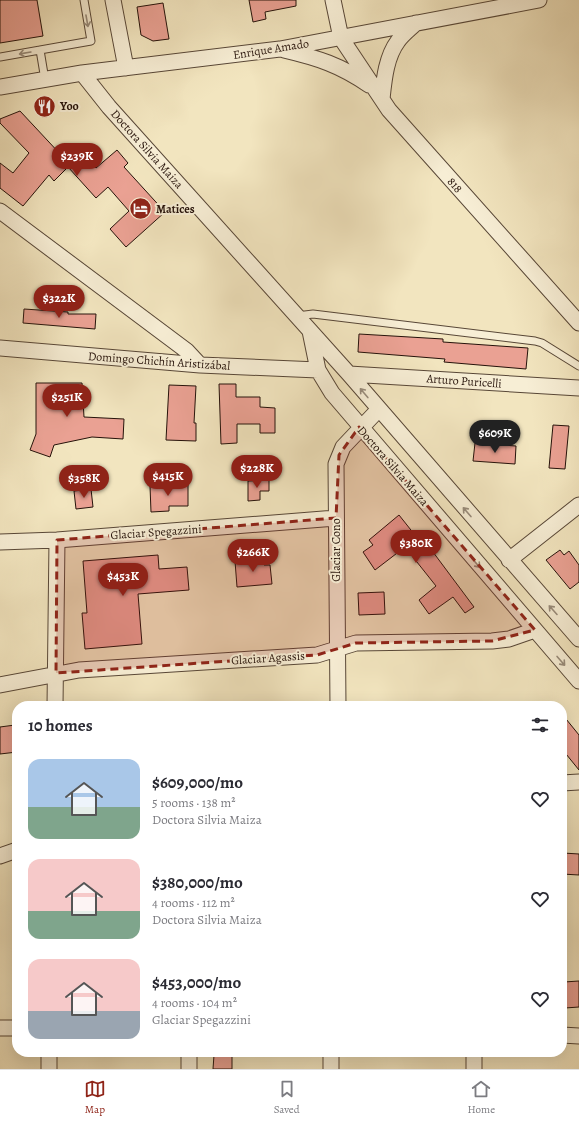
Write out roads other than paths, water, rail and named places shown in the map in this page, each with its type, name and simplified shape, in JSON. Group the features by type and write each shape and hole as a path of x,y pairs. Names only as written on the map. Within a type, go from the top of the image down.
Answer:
{"street":[{"path":"113,0 126,68"},
{"path":"333,0 341,38"},
{"name":"Enrique Amado","path":"0,87 82,73 280,49 539,0"},
{"path":"280,49 323,60 352,73 380,95 385,74 398,41 416,23"},
{"name":"818","path":"341,38 380,95 455,185 579,323"},
{"name":"Doctora Silvia Maiza","path":"82,73 109,107 310,330 579,639"},
{"path":"0,211 187,351 200,365"},
{"name":"Doctora Silvia Maiza","path":"310,330 318,370 332,393 359,427 579,681"},
{"name":"Domingo Chichín Aristizábal","path":"0,348 200,365 318,370"},
{"name":"Arturo Puricelli","path":"348,374 579,388"},
{"name":"Glaciar Cono","path":"338,701 336,464 338,454 343,446 359,427 378,409"},
{"path":"509,560 579,505"},
{"name":"Glaciar Spegazzini","path":"0,542 57,540 336,518"},
{"path":"55,701 57,540"},
{"name":"Glaciar Agassis","path":"0,685 56,673 79,670 317,655 356,643 492,641 509,639 535,630"},
{"path":"567,782 579,782"},
{"path":"0,856 12,852"},
{"path":"0,1028 12,1028"},
{"path":"567,1035 579,1036"},
{"path":"49,1057 49,1069"},
{"path":"189,1057 189,1069"},
{"path":"331,1057 331,1069"},
{"path":"474,1057 474,1069"}],"lane":[{"path":"0,57 91,42 84,0"},
{"path":"40,50 45,80"},
{"path":"297,316 313,314 534,341 542,343 579,366"}],"place":[{"name":"Yoo","path":"45,106"},
{"name":"Matices","path":"140,209"}]}
